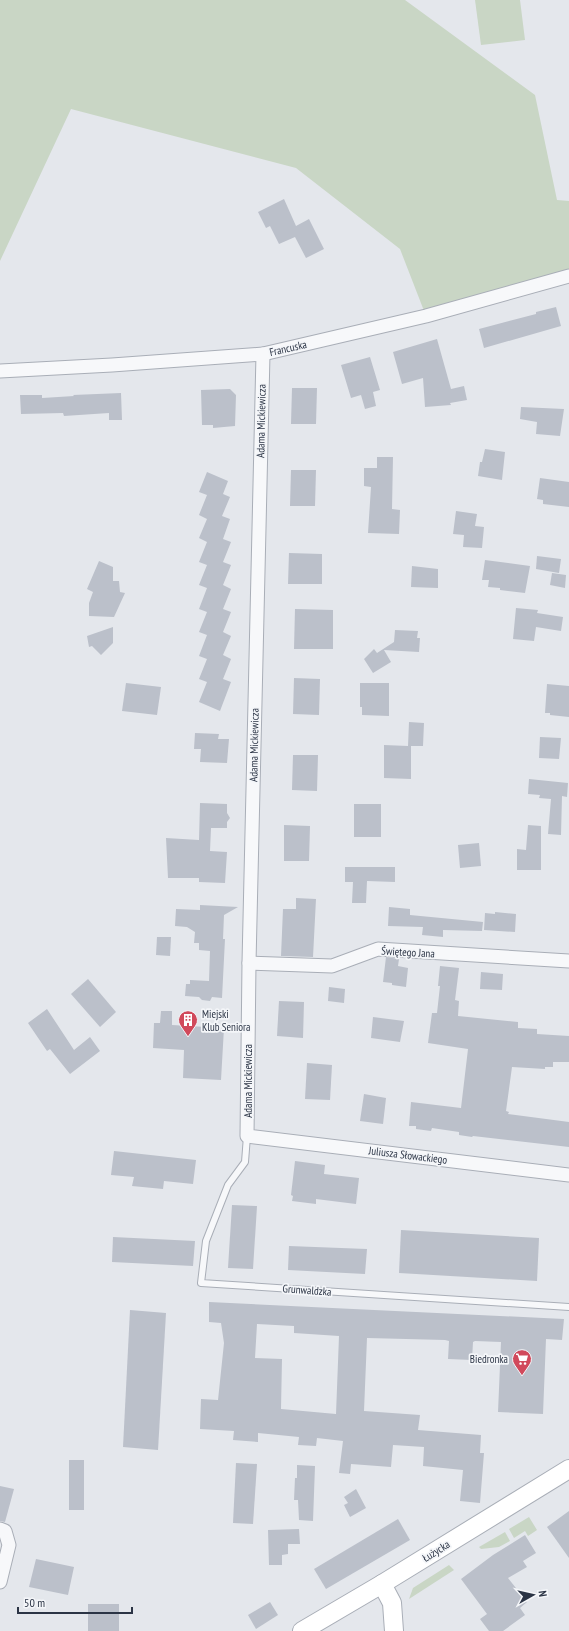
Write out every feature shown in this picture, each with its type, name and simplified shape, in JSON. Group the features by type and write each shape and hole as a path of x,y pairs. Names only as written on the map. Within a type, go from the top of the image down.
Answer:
{"main road":[{"name":"Łużycka","path":"302,1631 382,1584 569,1469"},
{"path":"382,1584 392,1604 394,1631"}],"street":[{"name":"Francuska","path":"0,371 112,365 263,354 426,316 569,276"},
{"name":"Adama Mickiewicza","path":"247,1136 249,963 263,354"},
{"name":"Świętego Jana","path":"249,963 332,966 378,949 569,961"},
{"name":"Juliusza Słowackiego","path":"247,1136 569,1175"},
{"path":"0,1529 6,1531 9,1545 0,1582"}],"lane":[{"name":"Grunwaldzka","path":"247,1136 245,1162 228,1185 206,1241 202,1283 569,1307"}],"green space":[{"path":"0,0 405,0 535,95 557,200 569,201 569,270 426,316 400,249 296,168 71,109 0,261"},
{"path":"475,0 520,0 525,40 481,45"},
{"path":"529,1517 537,1530 528,1536 525,1531 514,1538 509,1529"},
{"path":"505,1532 510,1541 499,1547 481,1549 479,1547"},
{"path":"449,1565 454,1570 409,1599 413,1588"}],"building":[{"path":"284,199 296,226 309,219 324,249 306,258 295,237 279,244 270,226 266,228 258,212"},
{"path":"556,307 561,326 484,348 479,329 536,314 536,312"},
{"path":"437,339 451,389 464,386 467,400 450,403 451,405 425,407 423,378 402,384 393,352"},
{"path":"370,357 380,390 373,392 376,406 365,409 361,395 351,398 341,365"},
{"path":"292,388 317,388 316,424 291,424"},
{"path":"230,389 236,395 235,426 213,428 213,425 202,425 201,390"},
{"path":"121,393 122,420 109,420 109,413 64,416 63,413 21,414 20,395 42,395 42,398"},
{"path":"521,407 564,409 560,436 536,434 537,422 520,419"},
{"path":"485,449 505,452 502,480 478,476 480,462 482,462"},
{"path":"377,457 393,457 392,509 400,510 399,534 368,533 371,487 364,486 364,468 377,468"},
{"path":"291,470 316,470 315,506 290,506"},
{"path":"207,472 228,481 223,494 230,497 222,516 230,519 223,539 231,542 223,562 231,565 223,585 231,589 223,609 231,612 223,632 231,636 223,655 231,659 223,679 231,682 220,711 199,702 207,682 199,679 207,659 199,656 207,635 199,632 207,612 199,609 207,588 199,585 207,565 199,562 207,542 199,538 207,519 199,515 207,495 199,492"},
{"path":"540,478 569,482 569,507 543,504 543,500 537,499"},
{"path":"456,511 477,514 475,526 484,527 482,548 463,547 464,535 453,534"},
{"path":"289,553 322,554 322,584 288,584"},
{"path":"537,556 561,559 559,573 536,569"},
{"path":"485,560 530,566 525,593 488,587 489,580 482,580"},
{"path":"99,561 113,567 113,581 119,581 120,592 125,593 114,617 89,616 89,603 93,592 87,589"},
{"path":"412,566 438,569 438,588 411,587"},
{"path":"552,573 566,575 565,588 550,585"},
{"path":"516,608 538,610 537,613 563,617 561,631 536,627 534,641 513,639"},
{"path":"295,609 333,610 333,649 294,649"},
{"path":"113,627 113,643 101,655 92,646 89,647 87,636"},
{"path":"395,630 418,631 417,638 420,638 419,652 384,650 391,662 373,673 364,659 374,649 377,653 394,642"},
{"path":"294,678 320,679 319,715 293,714"},
{"path":"126,683 161,687 157,715 122,711"},
{"path":"360,683 389,683 389,716 362,715 362,707 360,707"},
{"path":"547,684 569,686 569,717 545,713"},
{"path":"409,722 424,723 423,746 411,746 411,779 384,778 384,745 408,746"},
{"path":"195,733 219,734 218,739 229,739 227,763 200,762 201,749 194,749"},
{"path":"540,737 561,738 559,759 539,758"},
{"path":"293,755 318,755 317,791 292,790"},
{"path":"529,779 568,783 567,797 562,796 561,835 548,834 551,799 539,798 540,795 528,794"},
{"path":"200,803 227,804 227,813 230,818 227,822 227,828 211,828 210,851 227,852 225,883 199,882 199,878 168,878 166,838 199,840"},
{"path":"354,804 381,804 381,837 354,837"},
{"path":"284,825 310,826 309,861 284,861"},
{"path":"528,825 541,826 541,870 517,870 517,849 526,850"},
{"path":"479,843 481,866 460,868 458,845"},
{"path":"345,867 395,867 395,882 367,881 366,903 352,903 353,882 345,882"},
{"path":"296,898 316,899 313,957 281,956 283,909 296,909"},
{"path":"200,905 238,907 224,915 223,939 225,939 222,998 212,997 210,1001 202,1000 199,997 185,996 186,984 190,984 190,980 209,981 210,951 199,950 199,943 194,943 195,932 187,927 175,926 176,909 200,910"},
{"path":"389,907 410,909 410,915 483,922 482,931 443,930 443,937 422,935 423,927 388,926"},
{"path":"495,912 516,914 515,932 484,930 485,913 495,914"},
{"path":"157,937 171,937 170,956 156,955"},
{"path":"386,957 399,959 398,966 408,968 406,987 383,982"},
{"path":"440,966 459,968 455,1000 459,1001 458,1016 518,1022 518,1028 537,1029 537,1034 569,1036 569,1062 553,1062 553,1067 545,1067 545,1069 512,1067 506,1111 509,1112 508,1114 569,1122 569,1147 472,1137 459,1135 459,1132 432,1128 431,1131 416,1129 416,1126 409,1126 411,1102 461,1108 468,1049 428,1043 432,1013 437,1013 440,986 438,986"},
{"path":"481,972 503,974 502,990 480,989"},
{"path":"88,979 116,1012 100,1027 71,994"},
{"path":"329,987 345,989 344,1003 328,1001"},
{"path":"279,1001 304,1002 303,1038 277,1036"},
{"path":"47,1009 74,1050 90,1037 100,1051 70,1074 50,1049 47,1051 28,1023"},
{"name":"Miejski Klub Seniora","path":"161,1011 172,1011 172,1025 224,1028 221,1080 183,1078 184,1050 153,1048 154,1023 160,1023"},
{"path":"373,1017 404,1021 400,1042 371,1038"},
{"path":"307,1063 332,1065 330,1100 305,1099"},
{"path":"364,1094 386,1098 383,1124 360,1121"},
{"path":"114,1151 196,1160 193,1184 164,1181 163,1189 132,1186 134,1177 111,1175"},
{"path":"295,1161 325,1165 324,1174 359,1178 356,1204 316,1199 316,1204 292,1201 293,1196 291,1195"},
{"path":"232,1205 257,1206 253,1269 228,1268"},
{"path":"401,1230 539,1238 537,1281 399,1273"},
{"path":"113,1237 195,1241 193,1266 112,1262"},
{"path":"289,1246 367,1249 365,1274 288,1270"},
{"path":"209,1302 564,1319 562,1340 546,1339 543,1414 498,1412 501,1342 473,1342 472,1360 448,1359 449,1341 445,1340 367,1338 364,1411 420,1415 418,1430 481,1435 480,1453 484,1453 480,1503 460,1501 463,1470 423,1466 424,1447 393,1445 391,1467 351,1464 350,1474 339,1473 343,1441 317,1438 316,1446 298,1445 299,1437 258,1433 258,1442 233,1440 234,1431 200,1429 201,1399 218,1400 224,1343 221,1323 209,1322","holes":["257,1324 294,1326 294,1333 339,1336 336,1414 281,1409 282,1359 255,1358"]},
{"path":"130,1310 166,1313 158,1450 123,1447"},
{"path":"69,1460 84,1460 84,1510 69,1510"},
{"path":"236,1463 257,1464 253,1524 233,1523"},
{"path":"297,1465 315,1466 313,1521 299,1520 298,1500 294,1500"},
{"path":"0,1486 14,1489 5,1522 0,1521"},
{"path":"356,1489 366,1508 350,1517 344,1505 348,1503 344,1497"},
{"path":"569,1511 569,1558 547,1527"},
{"path":"398,1519 410,1540 326,1589 314,1569"},
{"path":"299,1529 300,1544 288,1544 288,1554 282,1555 282,1565 269,1565 268,1530"},
{"path":"525,1535 536,1553 523,1561 527,1567 508,1578 527,1602 520,1608 525,1615 503,1631 489,1631 480,1619 487,1614 461,1579 493,1555"},
{"path":"36,1559 74,1567 68,1595 29,1587"},
{"path":"270,1602 278,1615 256,1629 248,1615"},
{"path":"88,1604 119,1604 119,1631 88,1631"}],"place":[{"name":"Miejski Klub Seniora","path":"188,1037"},
{"name":"Biedronka","path":"522,1376"}]}
